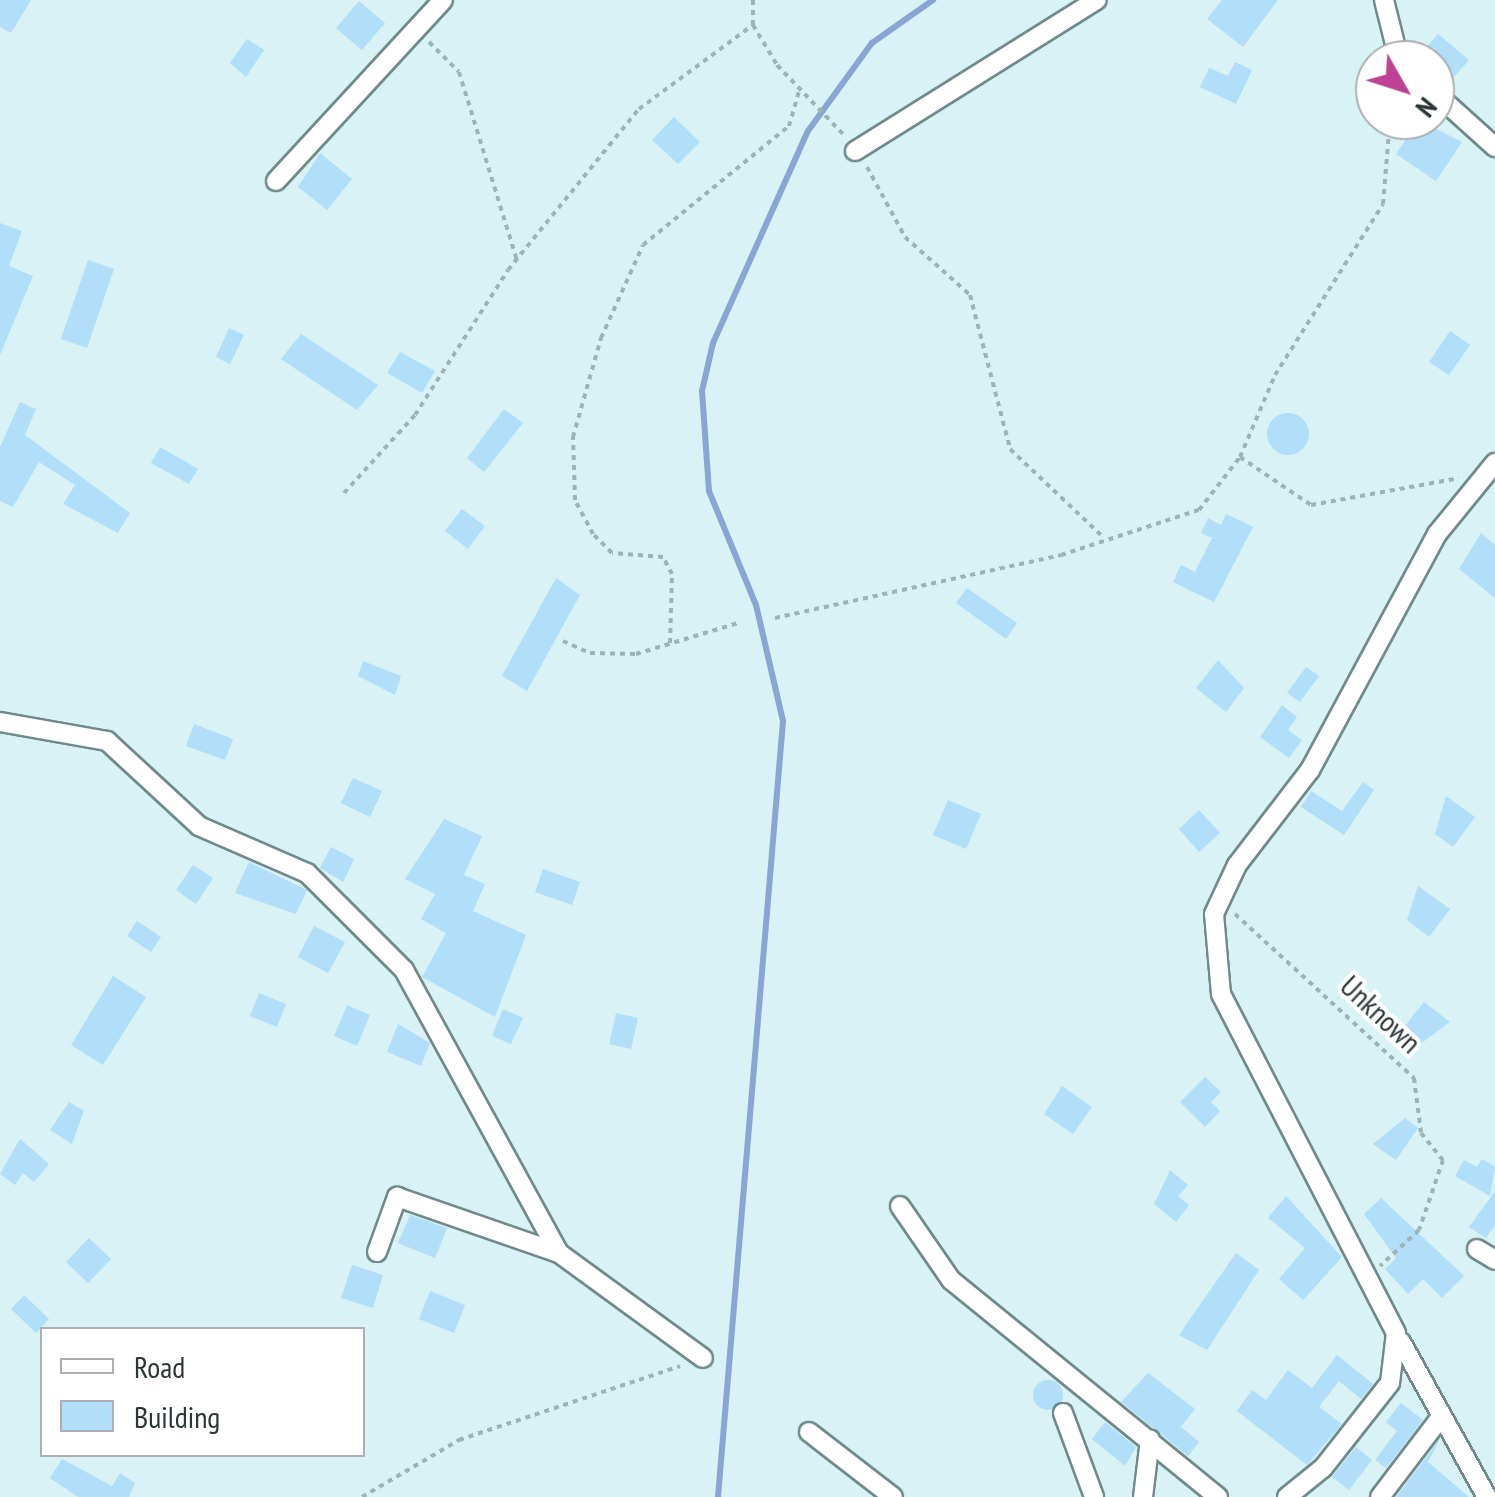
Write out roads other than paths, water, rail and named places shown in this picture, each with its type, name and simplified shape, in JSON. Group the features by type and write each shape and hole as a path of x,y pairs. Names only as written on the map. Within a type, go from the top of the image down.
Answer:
{"street":[{"path":"276,181 443,0"},
{"path":"856,151 1097,0"},
{"path":"1384,0 1394,40"},
{"path":"1455,111 1495,148"},
{"path":"1488,1497 1396,1333 1370,1276 1221,994 1210,940 1221,899 1310,770 1437,534 1490,470"},
{"path":"0,722 107,741 198,826 307,873 404,970 559,1252"},
{"path":"377,1252 396,1198 559,1252 704,1358"},
{"path":"900,1206 951,1280 1218,1497"},
{"path":"1477,1249 1495,1260"},
{"path":"1287,1497 1323,1468 1390,1383 1396,1333"},
{"path":"1063,1413 1094,1497"},
{"path":"1380,1497 1441,1417"},
{"path":"808,1432 894,1497"},
{"path":"1143,1497 1150,1439"}],"waterway":[{"path":"718,1497 783,721 756,605 709,491 702,391 713,343 808,131 872,43 933,0"}]}
